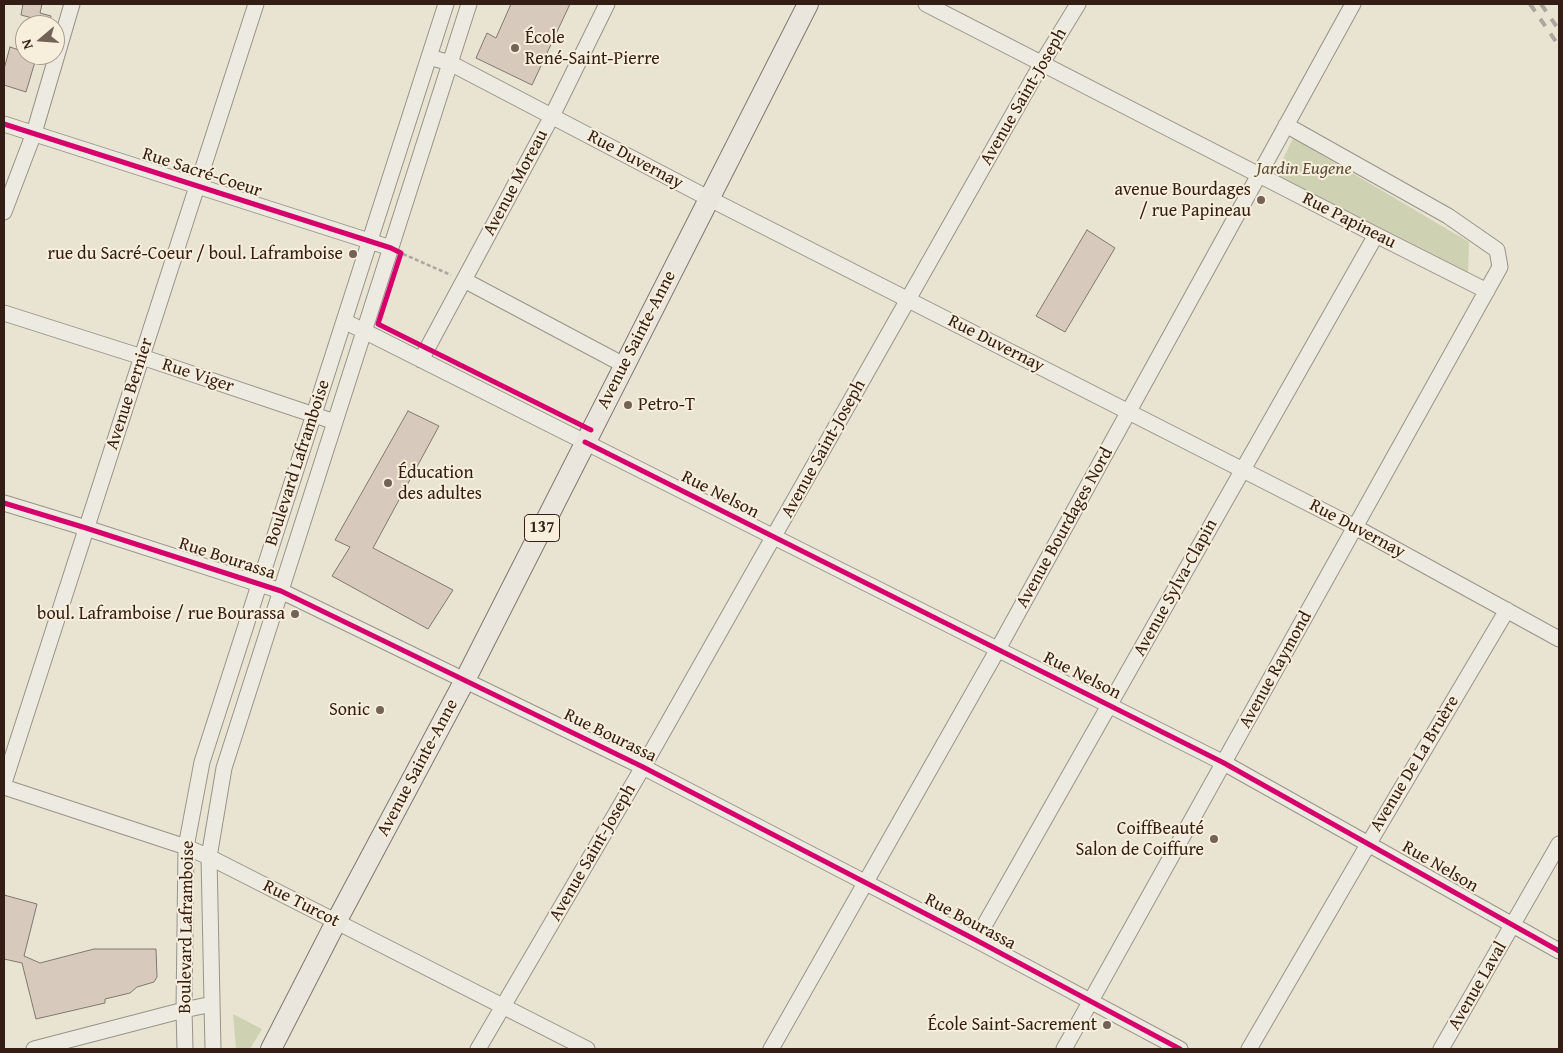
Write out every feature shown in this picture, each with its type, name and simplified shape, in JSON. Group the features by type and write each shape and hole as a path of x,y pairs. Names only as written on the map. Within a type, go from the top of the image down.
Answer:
{"main road":[{"name":"Avenue Sainte-Anne","path":"271,1049 336,922 465,680 808,4"}],"street":[{"path":"4,212 34,133 72,4"},
{"name":"Avenue Bernier","path":"4,785 256,4"},
{"name":"Boulevard Laframboise","path":"185,1049 186,847 202,762 446,4"},
{"name":"Boulevard Laframboise","path":"213,1049 209,857 224,768 364,332 396,251 469,4"},
{"name":"Avenue Moreau","path":"421,360 552,116 607,4"},
{"name":"Rue Papineau","path":"926,4 1376,236 1487,291"},
{"name":"Avenue Saint-Joseph","path":"478,1049 643,767 1042,63 1078,4"},
{"name":"Avenue Bourdages Nord","path":"771,1049 998,649 1352,4"},
{"name":"Rue Duvernay","path":"429,57 450,63 708,198 1355,527 1559,639"},
{"name":"Rue Sacré-Coeur","path":"4,124 396,251"},
{"path":"1286,125 1448,216 1497,250 1500,267 1487,291"},
{"name":"Avenue Sylva-Clapin","path":"976,940 1376,236"},
{"path":"464,280 624,365"},
{"name":"Avenue Raymond","path":"1064,1049 1487,291"},
{"name":"Rue Viger","path":"4,313 314,413 335,422"},
{"name":"Rue Nelson","path":"344,321 1224,763 1559,951"},
{"name":"Rue Bourassa","path":"4,503 281,591 643,767 866,882 1180,1049"},
{"name":"Avenue De La Bruère","path":"1249,1049 1507,610"},
{"name":"Rue Turcot","path":"4,785 186,847 209,857 587,1049"},
{"name":"Avenue Laval","path":"1441,1049 1559,844"},
{"path":"40,1049 212,1004"}],"path":[{"path":"396,251 398,262"},
{"path":"396,251 464,280"}],"green space":[{"name":"Jardin Eugene","path":"1293,138 1469,242 1468,274 1274,178"},
{"path":"233,1014 262,1029 250,1049 236,1049"}],"building":[{"path":"23,4 42,4 40,13 47,15 21,15"},
{"name":"École René-Saint-Pierre","path":"511,4 570,4 532,85 476,58 487,33 496,38"},
{"path":"10,47 15,49 15,65 34,65 26,92 4,85 4,69"},
{"path":"1087,230 1115,248 1065,332 1036,316"},
{"name":"Éducation des adultes","path":"408,411 439,426 373,548 453,590 428,629 332,576 350,547 335,540"},
{"path":"4,895 37,904 24,956 40,963 94,949 156,949 157,977 154,982 137,987 130,993 105,999 105,1003 36,1019 22,963 4,959"}],"railway":[{"path":"1530,4 1559,46"},
{"path":"1541,4 1559,30"}],"cycle path":[{"path":"4,124 391,248 401,253 378,324 591,430"},
{"path":"585,442 1224,763 1559,951"},
{"path":"4,503 281,591 643,767 976,940 1180,1049"}],"place":[{"name":"École René-Saint-Pierre","path":"515,48"},
{"name":"avenue Bourdages / rue Papineau","path":"1261,200"},
{"name":"rue du Sacré-Coeur / boul. Laframboise","path":"353,254"},
{"name":"Petro-T","path":"628,405"},
{"name":"Éducation des adultes","path":"388,483"},
{"name":"boul. Laframboise / rue Bourassa","path":"295,614"},
{"name":"Sonic","path":"380,710"},
{"name":"CoiffBeauté Salon de Coiffure","path":"1214,839"},
{"name":"École Saint-Sacrement","path":"1107,1025"}]}
